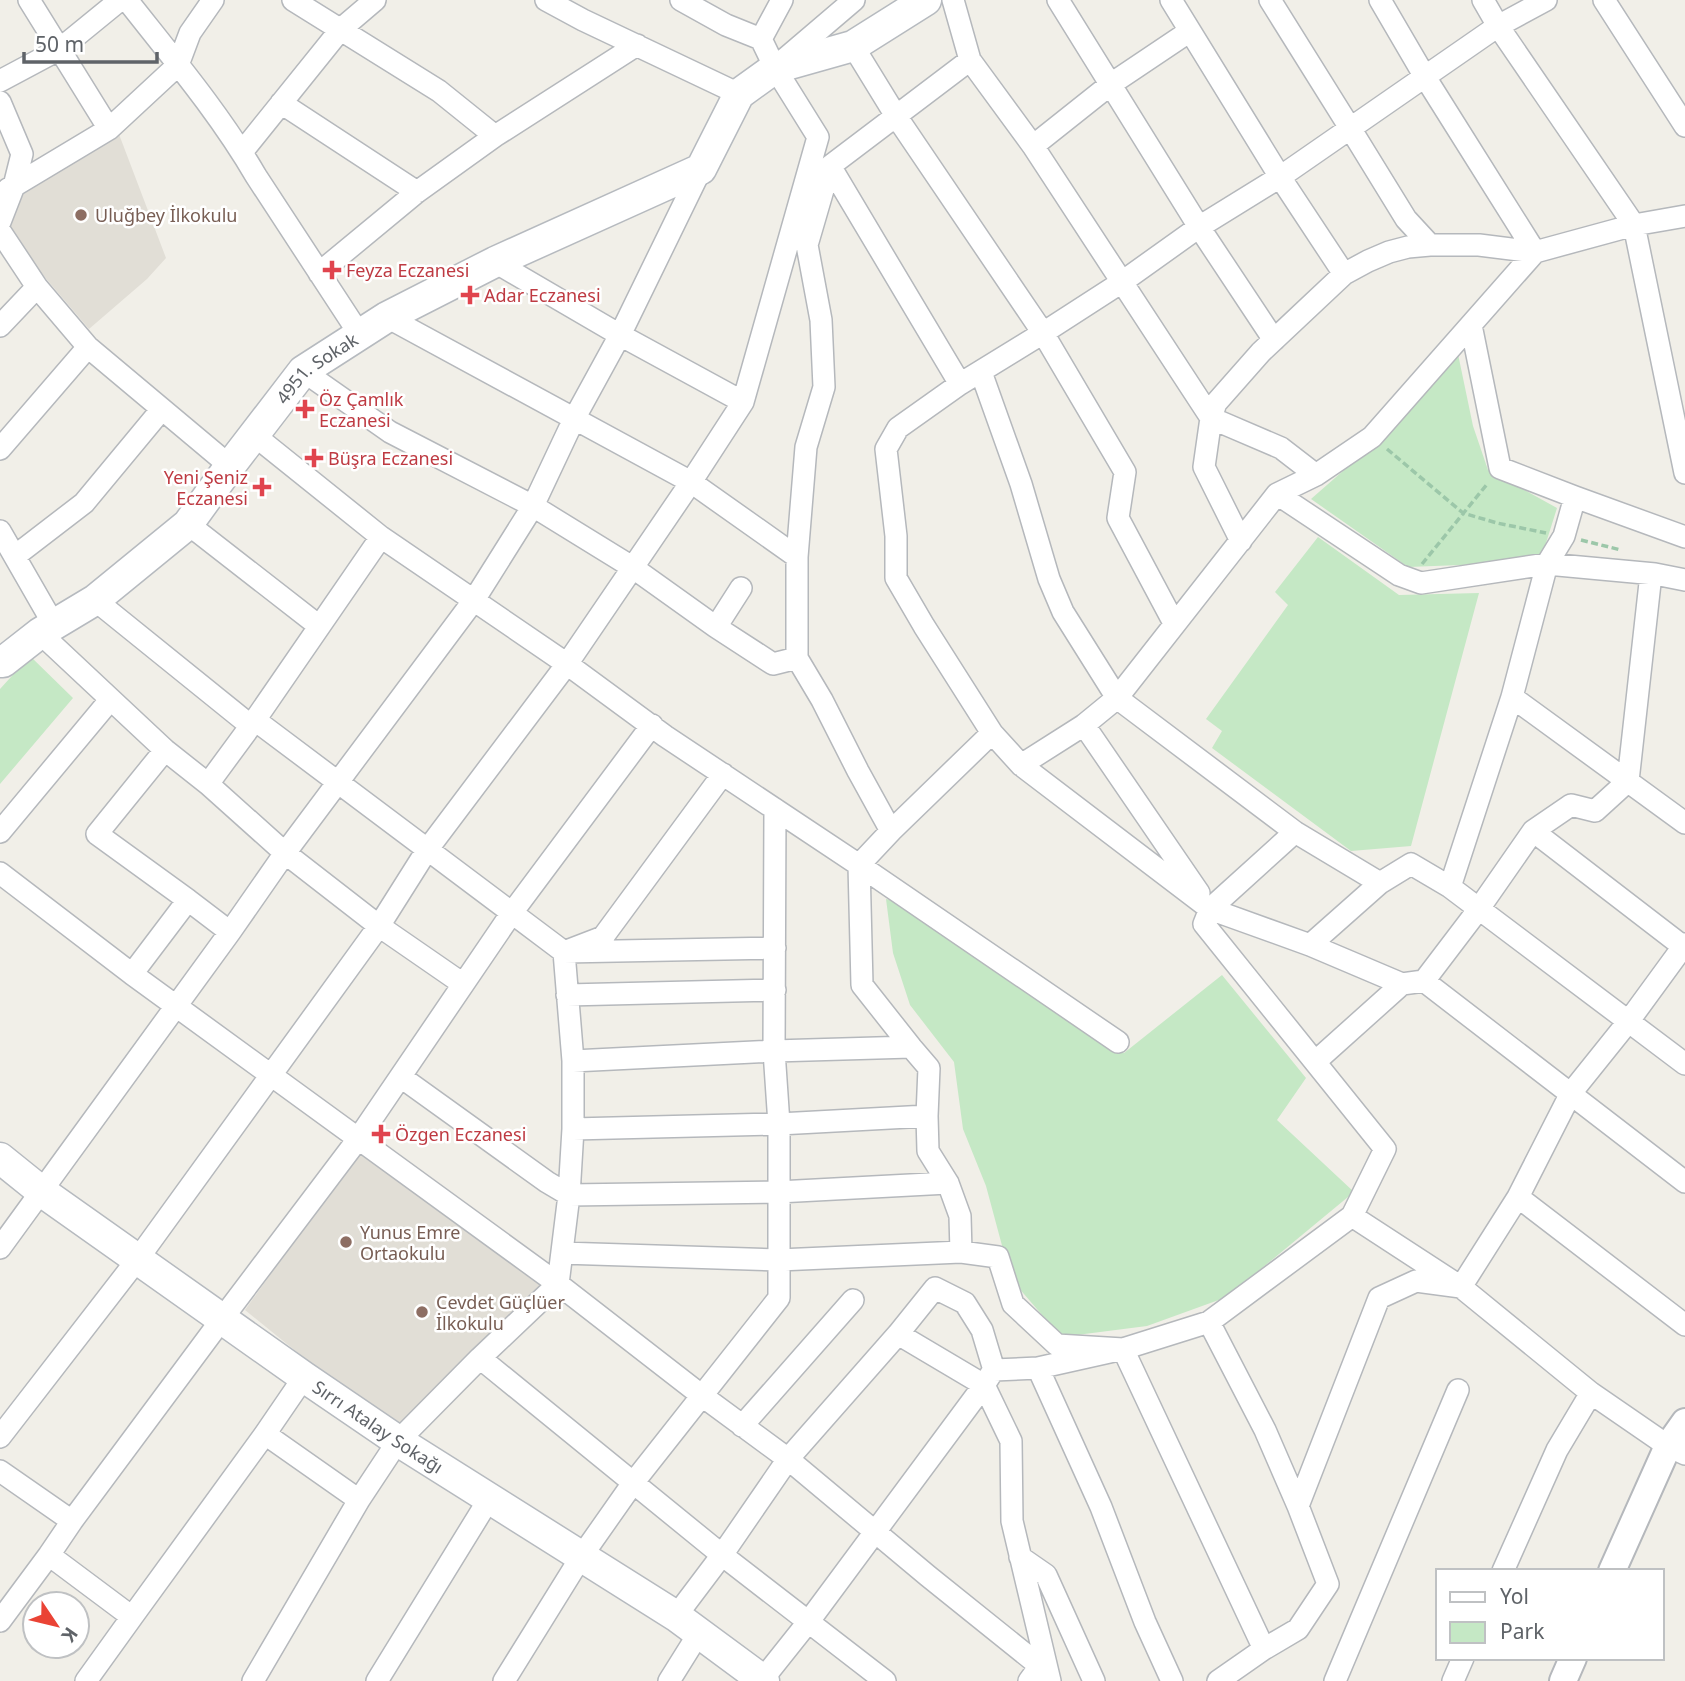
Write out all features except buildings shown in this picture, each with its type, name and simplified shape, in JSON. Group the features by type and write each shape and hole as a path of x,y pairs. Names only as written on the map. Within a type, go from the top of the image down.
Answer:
{"main road":[{"path":"701,169 739,94 775,68 853,46 926,0"},
{"name":"4951. Sokak","path":"1,662 47,629 96,600 188,524 303,371 387,317 495,262 701,169"},
{"name":"Sırrı Atalay Sokağı","path":"0,1158 41,1191 304,1377 398,1441 688,1625 763,1680"}],"street":[{"path":"29,0 109,129"},
{"path":"0,81 60,49 121,0"},
{"path":"127,0 242,152 360,335"},
{"path":"7,189 109,129 178,65 190,33 213,0"},
{"path":"293,0 439,91 495,136"},
{"path":"242,152 341,29 375,0"},
{"path":"546,0 739,94"},
{"path":"0,1437 137,1260 379,926 427,850 567,664 743,402 818,137 775,68 761,39 726,25 681,0"},
{"path":"761,39 782,0"},
{"path":"775,68 854,0"},
{"path":"953,0 970,60 1034,146 1211,418 1281,448 1316,475"},
{"path":"1058,0 1199,227 1273,340"},
{"path":"1171,0 1343,274"},
{"path":"1270,0 1405,219 1430,245"},
{"path":"1380,0 1535,252"},
{"path":"1483,0 1633,225 1685,473"},
{"path":"1402,985 1310,945 1210,909 1021,765 992,733 897,578 896,536 886,449 898,428 960,384 1044,333 1199,227 1280,177 1498,26 1546,0"},
{"path":"1604,0 1685,126"},
{"path":"1034,146 1111,84 1190,31"},
{"path":"319,273 417,192 495,136 637,45"},
{"path":"853,46 896,116 1044,333 1125,472 1118,518 1174,623"},
{"path":"891,831 797,658 797,557 806,447 824,387 821,320 807,244 830,166 970,60"},
{"path":"0,102 22,154 7,189 0,222"},
{"path":"281,103 417,192"},
{"path":"830,166 960,384"},
{"path":"0,1248 285,853 474,600 533,506 574,419 621,335 701,169"},
{"path":"1241,541 1204,467 1211,418 1216,403 1273,340 1343,274 1368,261 1408,247 1479,245 1535,252 1633,225 1685,216"},
{"path":"0,231 37,287 88,347 230,466"},
{"path":"1021,765 1084,724 1117,698 1277,494 1316,475 1372,436 1535,252"},
{"path":"495,262 743,402"},
{"path":"0,326 37,287"},
{"path":"387,317 691,482 797,557"},
{"path":"1471,325 1500,468 1685,537"},
{"path":"0,449 88,347"},
{"path":"303,371 390,432 533,506 632,567 773,664 797,658"},
{"path":"981,372 1021,484 1049,579 1063,612 1117,698 1295,832 1380,883"},
{"path":"162,409 84,503 6,544 47,629 110,700 285,853 379,926 463,984"},
{"path":"254,435 381,537 567,664 665,736 1118,1042"},
{"path":"1277,494 1399,575 1421,583 1547,564 1685,580"},
{"path":"1450,887 1512,697 1547,564 1564,536 1575,498"},
{"path":"188,524 320,626"},
{"path":"208,784 381,537"},
{"path":"1315,1062 1402,985 1424,981 1479,910 1533,831 1570,805 1595,811 1628,781 1651,574"},
{"path":"716,627 741,588"},
{"path":"96,600 253,723 564,952 775,948"},
{"path":"1512,697 1685,823"},
{"path":"0,832 110,700"},
{"path":"1084,724 1210,909"},
{"path":"0,1621 358,1139 511,914 652,726"},
{"path":"961,1252 960,1216 948,1183 928,1151 929,1068 862,985 859,865 992,733"},
{"path":"166,750 97,834 230,932"},
{"path":"564,952 603,937 723,774"},
{"path":"504,1681 582,1557 633,1483 779,1298 779,1124 774,1051 775,809"},
{"path":"1461,1287 1518,1197 1571,1093 1684,946 1533,831"},
{"path":"898,1334 989,1377 1123,1349 1209,1322 1352,1216 1385,1149 1204,924 1210,909 1295,832"},
{"path":"1310,945 1380,883 1411,864 1450,887 1685,1064"},
{"path":"0,873 132,974 478,1223 788,1459 1040,1666 1028,1681"},
{"path":"132,974 188,900"},
{"path":"253,1681 359,1500 398,1441 558,1284 569,1195 573,1129 573,1061 564,952"},
{"path":"1424,981 1685,1182"},
{"path":"567,995 775,990"},
{"path":"573,1061 911,1047"},
{"path":"401,1077 569,1195 778,1192 948,1183"},
{"path":"573,1129 779,1124 927,1116"},
{"path":"1518,1197 1685,1325"},
{"path":"1352,1216 1461,1287 1591,1393 1677,1450"},
{"path":"562,1253 779,1260 961,1252 999,1257 1013,1304 1057,1345 1123,1349"},
{"path":"1298,1506 1379,1298 1416,1281 1461,1287"},
{"path":"668,1681 688,1625 722,1555 788,1459 935,1288 965,1303 982,1330 989,1377 1011,1441 1012,1521 1050,1681"},
{"path":"743,1426 853,1300"},
{"path":"1209,1322 1265,1430 1328,1584 1298,1629 1218,1681"},
{"path":"1123,1349 1264,1649"},
{"path":"480,1358 722,1555 885,1681"},
{"path":"1038,1368 1101,1507 1145,1622 1172,1681"},
{"path":"92,1679 132,1617 304,1377"},
{"path":"763,1680 989,1377"},
{"path":"1335,1681 1458,1390"},
{"path":"1504,1569 1557,1450 1591,1393"},
{"path":"1613,1569 1677,1450 1685,1422"},
{"path":"265,1434 359,1500"},
{"path":"0,1471 72,1521"},
{"path":"377,1681 489,1499"},
{"path":"49,1555 132,1617"},
{"path":"1020,1557 1046,1575 1094,1681"},
{"path":"1453,1681 1462,1660"},
{"path":"1563,1681 1572,1660"}],"path":[{"path":"1372,436 1463,513 1630,552"},
{"path":"1410,579 1500,468"}],"shaded area":[{"name":"Uluğbey İlkokulu","path":"117,129 166,258 147,279 89,329 8,234 19,189"},
{"name":"Cevdet Güçlüer İlkokulu","path":"362,1146 551,1284 399,1435 245,1310"}],"green space":[{"path":"1458,354 1473,426 1488,470 1557,508 1540,562 1408,567 1311,499 1376,442"},
{"path":"1318,537 1399,595 1479,593 1411,846 1351,851 1212,748 1222,731 1206,719 1288,605 1275,592"},
{"path":"30,656 73,698 0,784 0,689"},
{"path":"886,899 904,903 1124,1053 1222,975 1306,1078 1277,1120 1354,1192 1227,1297 1147,1326 1061,1337 1011,1279 986,1186 963,1129 954,1062 910,1005 893,953"}],"place":[{"name":"Uluğbey İlkokulu","path":"81,215"},
{"name":"Feyza Eczanesi","path":"332,270"},
{"name":"Adar Eczanesi","path":"470,295"},
{"name":"Öz Çamlık Eczanesi","path":"305,409"},
{"name":"Büşra Eczanesi","path":"314,458"},
{"name":"Yeni Şeniz Eczanesi","path":"262,487"},
{"name":"Özgen Eczanesi","path":"381,1134"},
{"name":"Yunus Emre Ortaokulu","path":"346,1242"},
{"name":"Cevdet Güçlüer İlkokulu","path":"422,1312"}]}
